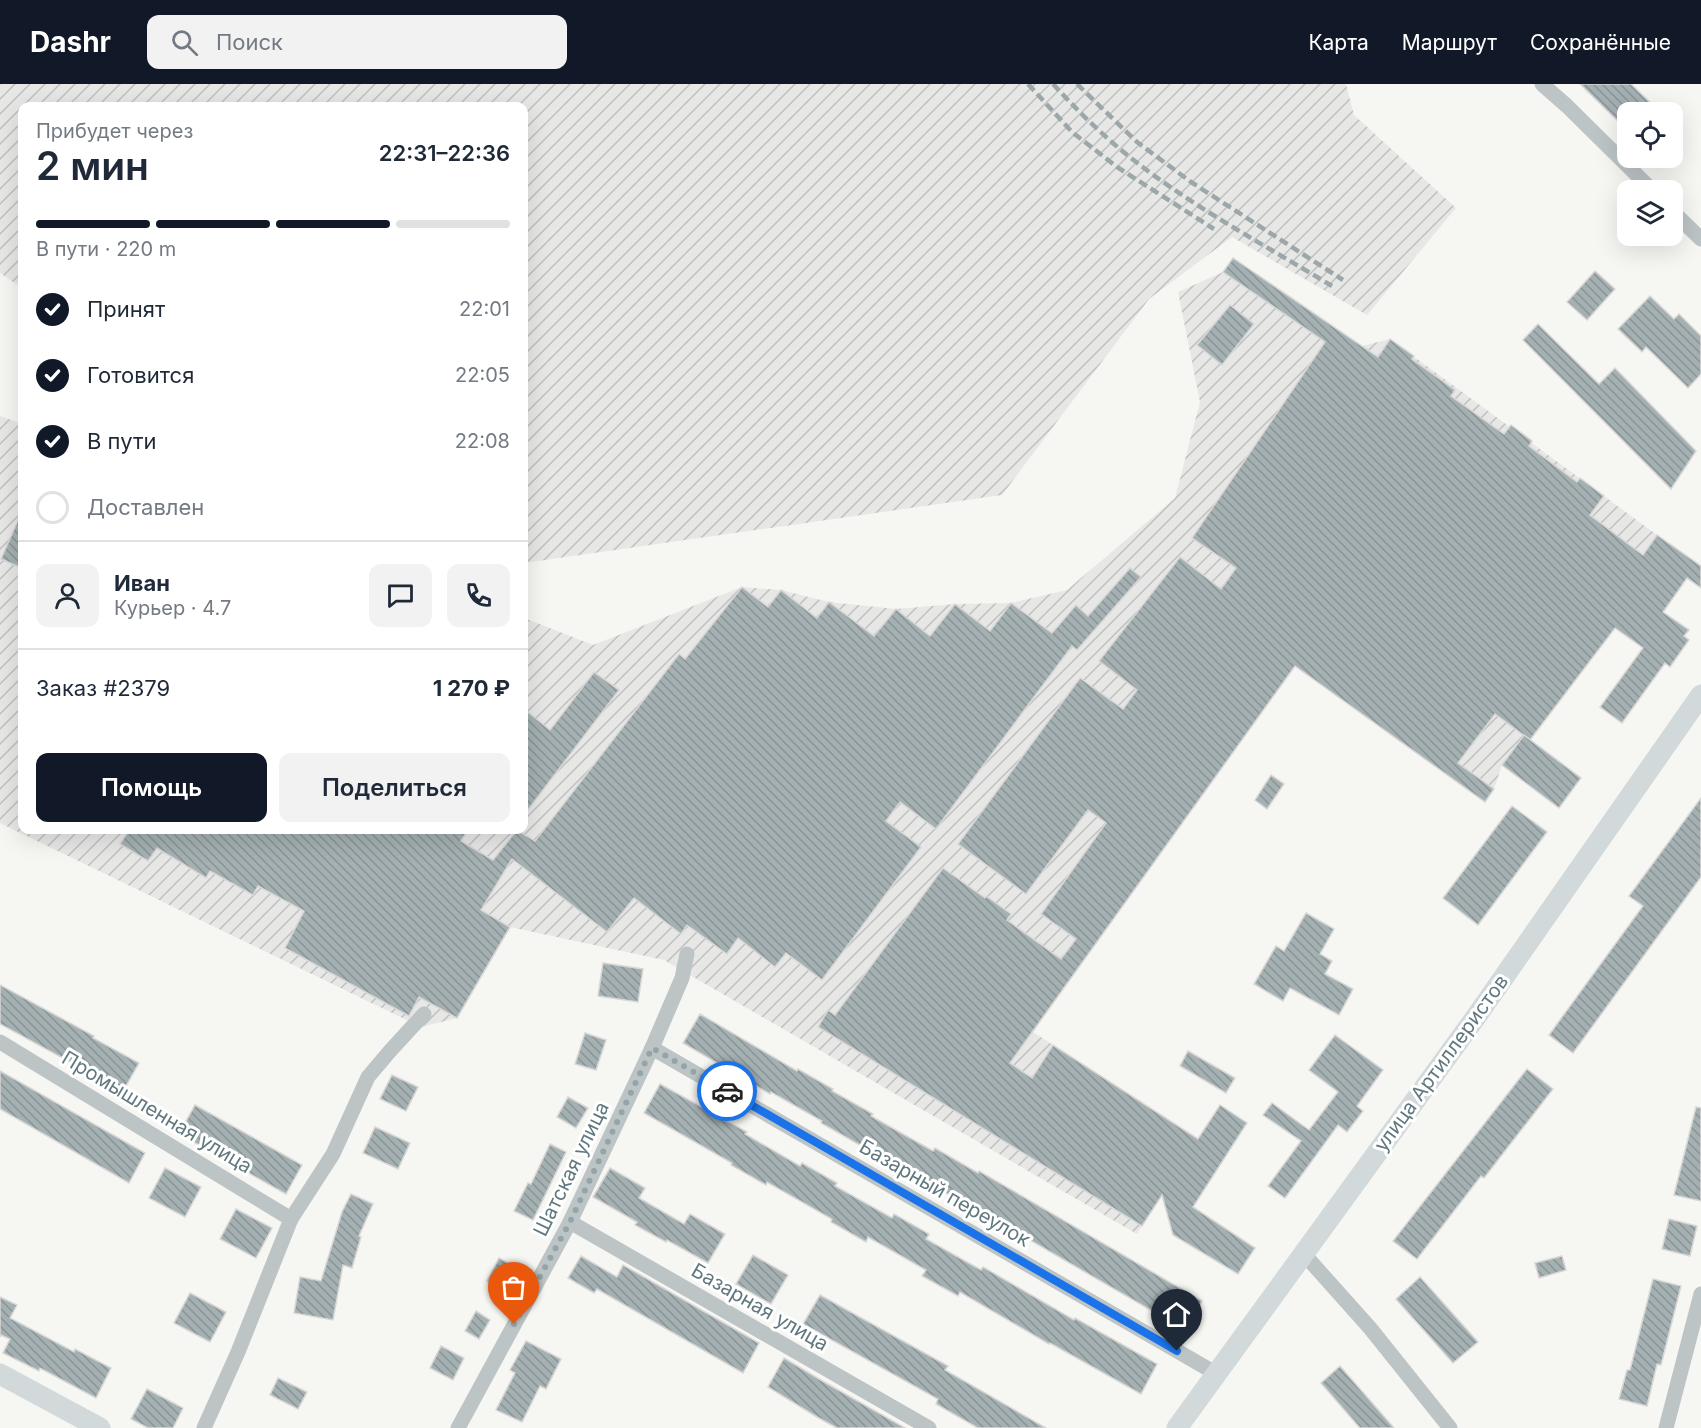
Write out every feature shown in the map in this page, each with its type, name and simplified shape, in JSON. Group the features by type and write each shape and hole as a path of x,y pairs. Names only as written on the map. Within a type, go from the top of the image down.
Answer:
{"street":[{"path":"1542,84 1642,180"},
{"path":"1683,222 1701,239"},
{"name":"улица Артиллеристов","path":"1177,1428 1478,1014 1701,695"},
{"name":"Шатская улица","path":"458,1428 570,1222 652,1048 682,978 687,954"},
{"path":"204,1428 238,1352 291,1218 333,1154 368,1077 424,1014"},
{"name":"Промышленная улица","path":"0,1042 291,1218"},
{"name":"Базарный переулок","path":"652,1048 1217,1374"},
{"name":"Базарная улица","path":"570,1222 929,1428"},
{"path":"1303,1252 1370,1328 1450,1428"},
{"path":"1666,1428 1700,1300"},
{"path":"3,1381 100,1428"}],"shaded area":[{"path":"0,84 1346,84 1354,115 1456,208 1367,315 1232,237 1149,299 1002,495 528,562 528,102 18,102 18,285 0,273"},
{"path":"1233,258 1362,346 1390,339 1657,535 1502,765 1494,789 1485,802 1294,666 1033,1032 1198,1139 1137,1234 664,960 510,927 457,1018 421,1027 23,834 528,834 528,620 593,645 742,587 781,590 829,602 896,609 955,604 1011,603 1067,590 1175,498 1200,402 1178,292 1223,272"},
{"path":"0,416 18,423 18,832 0,823"}],"building":[{"path":"1580,84 1631,84 1650,102 1617,102 1617,120"},
{"path":"1233,258 1378,357 1390,339 1414,356 1412,359 1455,390 1451,396 1504,434 1511,425 1532,441 1529,446 1577,482 1580,478 1604,496 1590,515 1643,555 1657,535 1701,566 1701,588 1687,578 1663,612 1689,630 1684,636 1689,640 1670,667 1665,663 1622,723 1600,707 1643,648 1615,628 1530,740 1495,714 1458,763 1494,789 1485,802 1295,666 1010,1063 1032,1078 1053,1045 1198,1139 1220,1105 1247,1123 1193,1207 1255,1248 1238,1274 1173,1235 1162,1195 1142,1226 818,1027 828,1010 835,1015 943,868 1011,914 1007,920 1061,959 1076,939 1041,914 1106,823 1088,810 1026,894 958,844 1080,678 1123,709 1137,690 1099,661 1180,557 1221,589 1236,568 1192,538 1325,342 1223,272"},
{"path":"1595,271 1615,289 1587,320 1567,302"},
{"path":"1650,296 1674,319 1679,314 1701,336 1701,374 1688,388 1646,347 1642,352 1618,329"},
{"path":"1230,305 1254,324 1222,365 1197,345"},
{"path":"1538,324 1599,384 1615,368 1696,451 1671,489 1523,340"},
{"path":"18,520 18,566 1,559"},
{"path":"1130,568 1141,577 1077,650 1072,646 936,829 900,802 886,821 921,847 822,980 786,953 775,967 738,938 727,954 687,925 681,934 634,898 607,932 512,859 481,910 510,927 457,1018 419,997 409,1016 285,948 304,911 258,886 253,895 210,871 206,878 157,848 148,861 120,844 126,834 465,834 461,841 493,860 514,834 524,834 535,841 679,654 685,659 742,587 768,607 781,590 817,618 829,602 874,636 896,609 930,636 955,604 990,631 1011,603 1052,633 1076,605 1088,616"},
{"path":"594,672 619,690 528,810 528,712 550,730"},
{"path":"1524,735 1581,778 1559,808 1502,765"},
{"path":"1271,775 1284,784 1267,809 1255,800"},
{"path":"1701,798 1701,877 1573,1053 1549,1035 1643,906 1629,896"},
{"path":"1512,806 1547,832 1478,925 1443,898"},
{"path":"1306,913 1334,929 1320,954 1332,961 1325,974 1353,989 1339,1015 1290,988 1283,1001 1254,984 1276,946 1284,951"},
{"path":"603,963 643,969 638,1002 598,996"},
{"path":"0,985 139,1063 122,1093 93,1077 94,1075 0,1024"},
{"path":"700,1014 797,1071 798,1069 833,1089 832,1091 873,1114 871,1116 933,1151 935,1148 978,1173 979,1171 1202,1301 1185,1330 954,1196 909,1172 908,1175 873,1155 874,1153 821,1123 822,1121 771,1092 770,1094 683,1043"},
{"path":"585,1033 606,1040 596,1070 575,1064"},
{"path":"1335,1035 1383,1070 1357,1106 1363,1111 1347,1132 1338,1125 1285,1198 1268,1186 1301,1141 1263,1115 1272,1103 1309,1130 1338,1092 1309,1070"},
{"path":"1188,1051 1235,1078 1226,1093 1180,1066"},
{"path":"1527,1069 1553,1089 1484,1178 1481,1176 1417,1259 1393,1241"},
{"path":"0,1071 145,1153 129,1183 0,1109"},
{"path":"392,1075 418,1087 406,1111 380,1099"},
{"path":"660,1084 747,1132 745,1134 800,1166 802,1163 837,1183 835,1186 892,1218 894,1214 929,1234 926,1239 981,1270 983,1267 1074,1320 1075,1318 1157,1364 1141,1394 960,1292 958,1296 922,1276 926,1270 868,1237 866,1242 831,1222 832,1219 767,1182 766,1185 644,1113"},
{"path":"568,1097 588,1108 576,1128 557,1117"},
{"path":"195,1105 302,1165 286,1194 179,1134"},
{"path":"1696,1107 1701,1108 1701,1201 1674,1195"},
{"path":"375,1127 410,1143 398,1169 363,1153"},
{"path":"550,1144 566,1152 533,1220 514,1211 528,1183 531,1184"},
{"path":"165,1168 201,1187 185,1217 149,1198"},
{"path":"610,1168 645,1188 639,1198 684,1224 690,1214 725,1234 708,1263 635,1225 637,1222 593,1197"},
{"path":"351,1194 373,1204 359,1236 361,1237 352,1268 343,1265 333,1320 294,1313 300,1277 321,1281 342,1212"},
{"path":"236,1209 272,1228 256,1258 220,1239"},
{"path":"1669,1219 1697,1226 1690,1256 1662,1249"},
{"path":"753,1255 788,1275 771,1304 736,1284"},
{"path":"581,1256 617,1277 623,1265 759,1343 743,1373 597,1289 594,1293 568,1278"},
{"path":"1562,1256 1566,1270 1539,1278 1535,1263"},
{"path":"499,1258 515,1267 503,1290 487,1281"},
{"path":"1420,1277 1478,1342 1453,1363 1396,1299"},
{"path":"1653,1279 1681,1286 1661,1365 1657,1364 1647,1406 1619,1399 1627,1370 1630,1370"},
{"path":"190,1293 226,1312 210,1342 174,1323"},
{"path":"820,1295 948,1366 945,1370 1046,1428 978,1428 936,1404 938,1399 803,1324"},
{"path":"0,1297 17,1305 10,1318 74,1352 75,1349 111,1368 96,1398 40,1368 39,1371 3,1353 10,1339 1,1335 0,1337"},
{"path":"476,1311 490,1320 479,1339 465,1331"},
{"path":"526,1341 561,1359 546,1389 540,1386 522,1422 496,1410 515,1373 510,1370"},
{"path":"441,1346 464,1358 453,1380 430,1368"},
{"path":"784,1358 905,1428 837,1428 817,1417 768,1387"},
{"path":"1340,1366 1394,1428 1360,1428 1321,1383"},
{"path":"278,1378 307,1392 298,1409 270,1395"},
{"path":"147,1389 183,1408 173,1428 148,1428 131,1419"}],"railway":[{"path":"1028,84 1072,132 1117,167 1214,229"},
{"path":"1053,84 1107,138 1150,173 1227,223 1332,286"},
{"path":"1077,84 1137,142 1191,182 1343,280"}],"way so far":[{"path":"514,1324 570,1222 652,1048 727,1091"}],"route":[{"path":"727,1091 1177,1351"}]}
